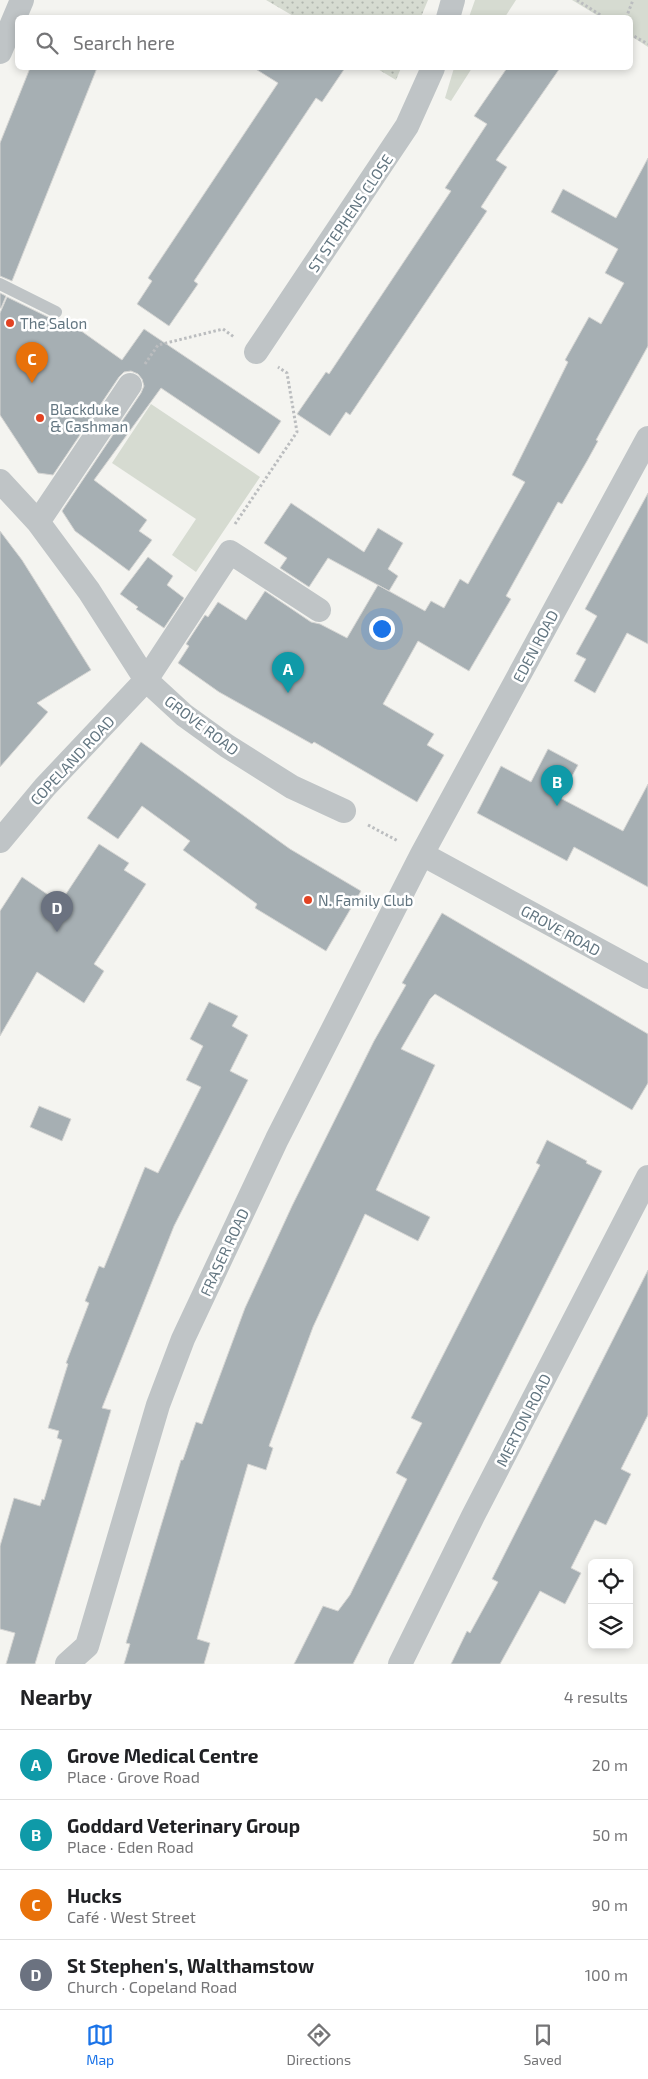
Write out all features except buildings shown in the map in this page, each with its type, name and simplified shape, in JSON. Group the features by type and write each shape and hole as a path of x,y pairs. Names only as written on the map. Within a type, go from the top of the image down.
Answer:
{"street":[{"path":"16,15 22,0"},
{"path":"449,15 453,0"},
{"path":"0,52 15,17"},
{"name":"ST STEPHENS CLOSE","path":"256,352 407,126 432,70"},
{"path":"38,522 130,384"},
{"name":"EDEN ROAD","path":"422,854 648,438"},
{"name":"GROVE ROAD","path":"0,481 38,522 89,591 146,680 184,715 227,746 292,787 344,811"},
{"name":"COPELAND ROAD","path":"0,841 45,788 146,680 230,552 319,610"},
{"name":"GROVE ROAD","path":"422,854 648,977"},
{"name":"FRASER ROAD","path":"67,1664 87,1646 158,1405 183,1339 277,1139 422,854"},
{"name":"MERTON ROAD","path":"400,1664 473,1516 648,1178"}],"lane":[{"path":"0,284 56,312"}],"path":[{"path":"577,0 600,15"},
{"path":"627,15 633,0"},
{"path":"633,36 648,44"},
{"path":"130,384 158,345 223,329"},
{"path":"232,527 297,432 287,373"},
{"path":"344,811 398,842"}],"shaded area":[{"path":"266,0 428,0 422,15 292,15"},
{"path":"475,0 516,0 506,15 470,15"},
{"path":"572,0 648,0 648,47 633,37 633,15 597,15"},
{"path":"379,70 400,70 396,80"},
{"path":"453,70 471,70 451,101 445,98"},
{"path":"151,404 260,477 196,572 172,555 196,519 112,463"}],"place":[{"name":"The Salon","path":"10,323"},
{"name":"Hucks","path":"32,383"},
{"name":"Blackduke & Cashman","path":"40,418"},
{"name":"Grove Medical Centre","path":"288,693"},
{"name":"Goddard Veterinary Group","path":"557,806"},
{"name":"N. Family Club","path":"308,900"},
{"name":"St Stephen's, Walthamstow","path":"57,932"}]}
